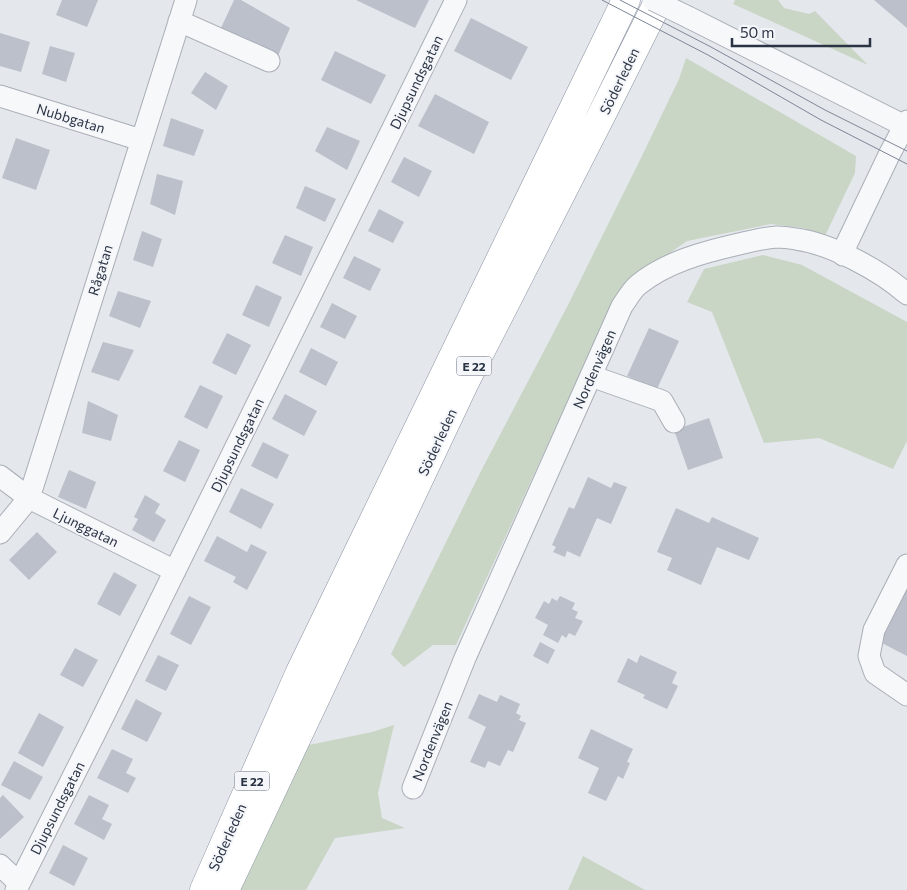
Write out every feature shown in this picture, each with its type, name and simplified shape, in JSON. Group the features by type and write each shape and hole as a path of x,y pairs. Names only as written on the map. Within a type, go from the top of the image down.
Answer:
{"highway":[{"name":"Söderleden","path":"204,890 300,672 626,0"},
{"name":"Söderleden","path":"225,890 464,384 659,0"}],"street":[{"name":"Rågatan","path":"0,533 29,498 186,0"},
{"name":"Djupsundsgatan","path":"18,887 456,0"},
{"path":"653,0 906,125 889,155 843,255"},
{"path":"179,21 269,61"},
{"name":"Nubbgatan","path":"0,96 141,140"},
{"name":"Nordenvägen","path":"413,788 466,658 622,306 636,286 657,271 697,255 736,244 778,237 811,242 843,255 875,270 907,294"},
{"path":"591,376 662,401 674,422"},
{"name":"Ljunggatan","path":"0,476 29,498 175,571"},
{"path":"907,565 874,630 869,656 875,673 907,695"},
{"path":"0,865 18,887"}],"green space":[{"path":"735,0 778,0 784,8 809,14 815,11 868,65 733,4"},
{"path":"686,58 856,156 855,173 824,238 804,228 771,224 687,241 625,284 568,400 456,645 433,645 404,667 391,654 481,471 567,307 639,162 679,79"},
{"path":"763,255 802,265 907,322 907,441 893,469 819,438 764,443 712,312 687,302 704,269"},
{"path":"394,725 378,793 382,818 405,828 335,838 306,890 240,890 309,745 372,732"},
{"path":"583,856 645,890 568,890"}],"building":[{"path":"62,0 98,0 87,27 56,15"},
{"path":"234,0 241,0 290,28 277,58 220,30"},
{"path":"356,0 429,0 415,28"},
{"path":"874,0 907,0 907,28"},
{"path":"471,18 528,47 511,80 454,51"},
{"path":"0,33 30,42 21,72 0,66"},
{"path":"50,46 75,53 66,82 42,74"},
{"path":"335,51 386,75 371,104 321,80"},
{"path":"205,72 228,86 216,110 191,93"},
{"path":"435,94 489,122 474,154 418,126"},
{"path":"171,118 204,130 194,156 163,146"},
{"path":"327,127 360,141 347,170 315,151"},
{"path":"16,138 50,150 36,190 2,178"},
{"path":"404,157 432,171 419,197 391,182"},
{"path":"157,174 183,181 175,215 150,204"},
{"path":"305,186 336,199 325,222 296,208"},
{"path":"379,209 404,222 393,243 368,231"},
{"path":"142,231 162,239 153,267 133,260"},
{"path":"285,235 313,247 301,276 272,263"},
{"path":"354,256 381,269 370,291 343,278"},
{"path":"256,285 282,297 269,327 242,315"},
{"path":"118,291 151,301 140,328 109,316"},
{"path":"332,303 357,316 345,339 320,327"},
{"path":"649,328 679,341 657,389 627,376"},
{"path":"227,333 251,345 236,375 212,363"},
{"path":"103,342 134,350 119,381 91,372"},
{"path":"311,348 338,362 326,386 299,372"},
{"path":"200,385 223,396 207,429 184,417"},
{"path":"285,394 317,411 304,436 272,419"},
{"path":"88,401 118,415 111,441 82,433"},
{"path":"709,418 723,458 688,470 674,430"},
{"path":"179,440 200,450 185,482 163,471"},
{"path":"263,442 289,455 277,479 251,466"},
{"path":"69,470 96,482 86,509 58,497"},
{"path":"588,477 611,488 614,482 627,487 611,524 597,518 580,557 567,551 565,557 553,552 556,547 552,545 569,507 574,509"},
{"path":"241,488 274,504 261,529 229,512"},
{"path":"145,495 160,504 155,513 166,520 154,542 132,530 138,519 134,517"},
{"path":"676,508 709,523 712,517 759,538 749,560 717,547 701,585 667,570 672,558 657,552"},
{"path":"37,532 57,552 29,580 9,560"},
{"path":"217,536 247,552 251,544 267,552 247,590 233,582 236,577 204,561"},
{"path":"114,572 137,585 120,616 97,604"},
{"path":"907,583 907,656 878,641"},
{"path":"189,596 211,607 191,645 170,634"},
{"path":"560,596 575,603 572,609 578,612 575,618 583,621 575,636 569,633 566,638 562,635 558,643 543,635 548,625 535,618 544,601 549,604 552,598 557,601"},
{"path":"540,642 555,650 548,664 533,656"},
{"path":"75,648 98,660 83,687 60,675"},
{"path":"158,655 179,665 166,691 145,681"},
{"path":"640,655 677,672 672,683 678,686 667,709 643,698 645,695 617,682 628,658 637,663"},
{"path":"479,694 497,702 500,695 520,704 516,713 521,716 519,720 526,723 513,752 508,750 500,766 488,761 485,768 470,762 486,727 468,718"},
{"path":"136,699 162,713 147,742 121,729"},
{"path":"39,713 64,727 43,767 18,753"},
{"path":"591,729 633,749 627,762 630,763 623,779 618,776 606,801 588,793 599,768 578,758"},
{"path":"112,749 133,759 126,773 136,778 128,793 97,778"},
{"path":"14,761 43,777 30,800 1,785"},
{"path":"3,795 24,817 0,839 0,798"},
{"path":"89,795 109,805 102,819 112,824 104,840 74,824"},
{"path":"63,845 88,858 74,886 49,873"}],"tram line":[{"path":"602,0 708,55 821,120 907,164"},
{"path":"620,0 711,47 825,110 907,151"}]}
